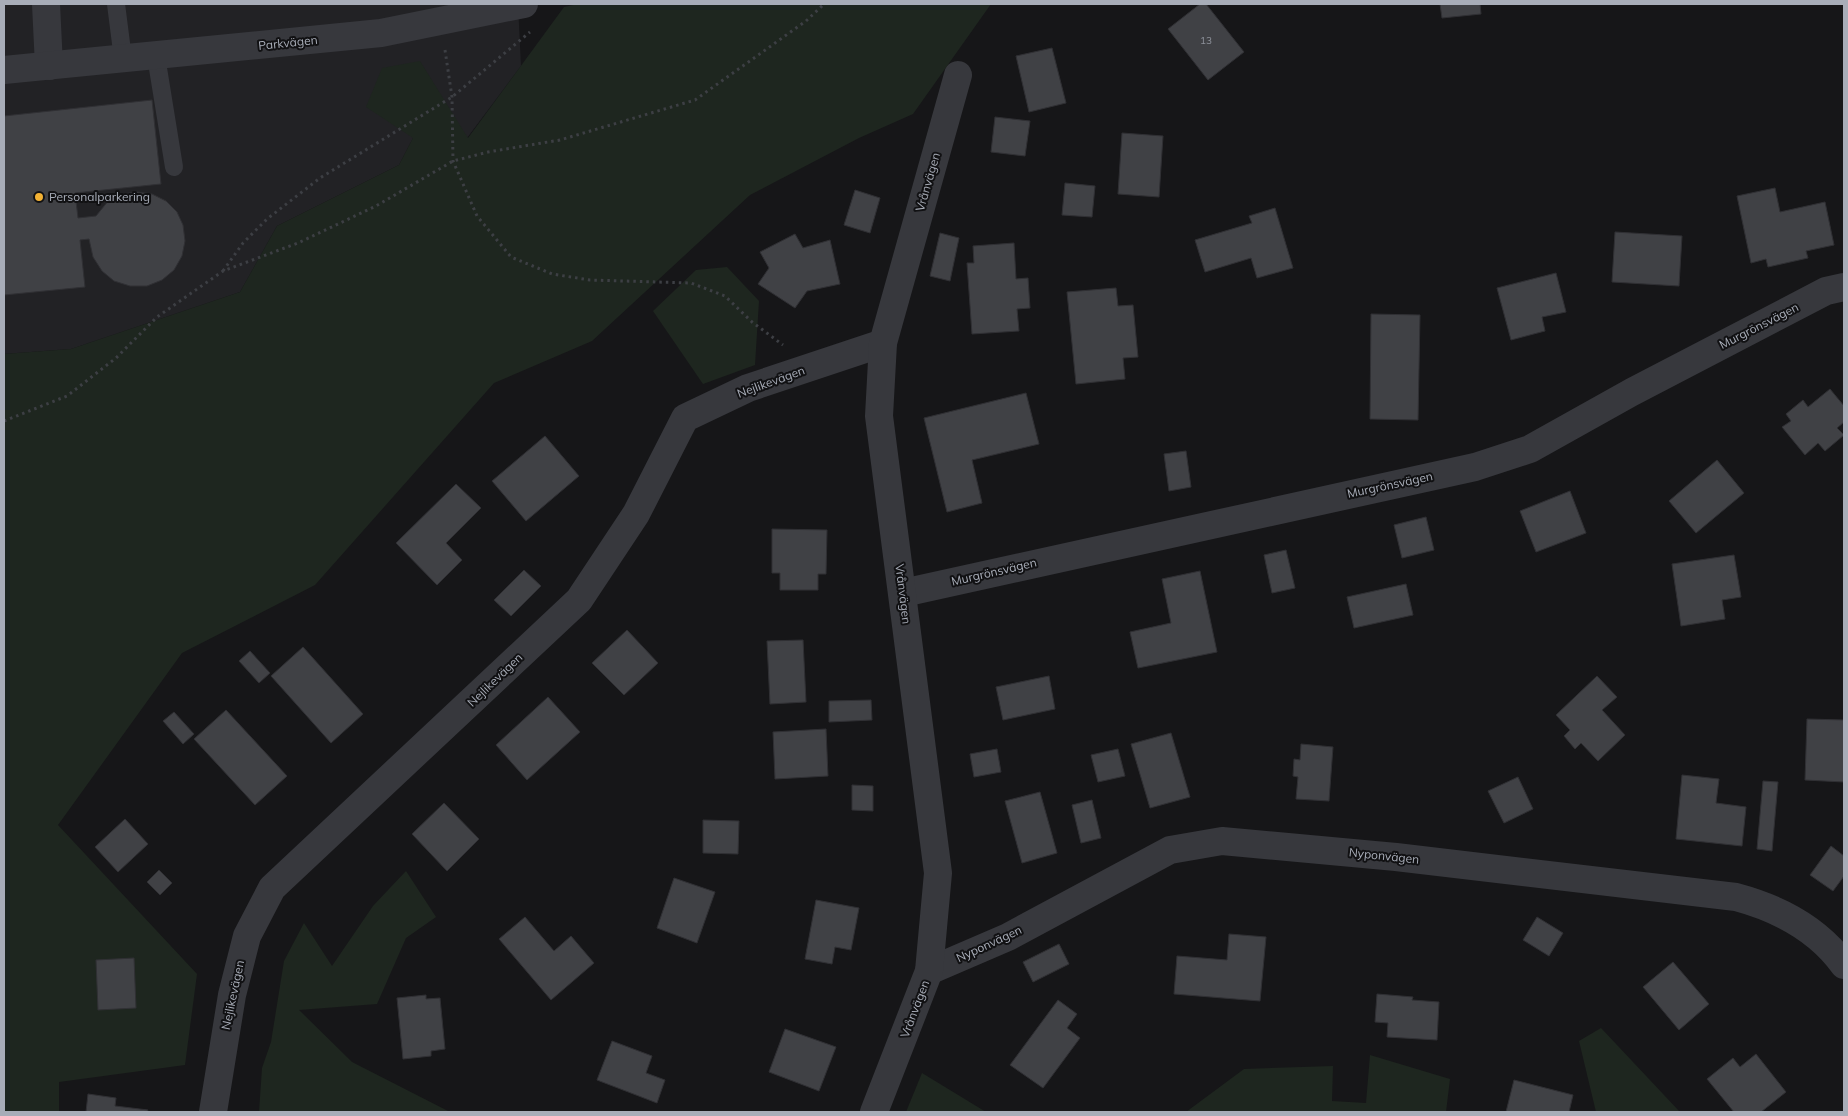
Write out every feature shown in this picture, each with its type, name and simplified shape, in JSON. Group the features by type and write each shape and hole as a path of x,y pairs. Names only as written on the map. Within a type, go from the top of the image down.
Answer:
{"street":[{"path":"46,4 49,66"},
{"name":"Parkvägen","path":"4,70 381,33 524,4"},
{"name":"Vrånvägen","path":"874,1112 929,971 938,873 879,416 883,343 958,75"},
{"name":"Murgrönsvägen","path":"903,593 1493,461 1530,449 1632,392 1817,296 1844,287"},
{"name":"Nejlikevägen","path":"213,1112 232,995 247,936 272,888 579,600 636,514 685,418 748,388 883,343"},
{"name":"Nyponvägen","path":"929,971 1008,937 1170,850 1222,841 1396,857 1736,897 1768,906 1803,925 1844,965"}],"lane":[{"path":"116,4 122,59"},
{"path":"156,56 174,167"}],"path":[{"path":"4,421 67,396 116,358 157,317 223,271 298,243 376,206 453,162 488,152 560,140 695,100 806,21 824,4"},
{"path":"441,21 452,97 453,162 477,216 512,257 552,274 590,280 692,283 725,296 752,322 812,366"},
{"path":"223,271 243,243 267,219 320,178 452,97 532,31"}],"shaded area":[{"path":"4,4 518,4 521,66 467,138 420,62 413,138 399,165 277,226 240,292 71,349 4,354"},
{"path":"578,4 991,4 913,114 859,138 750,195 592,341 494,383 315,585 182,653 58,825 197,974 185,1065 59,1082 59,1112 4,1112 4,354 71,349 240,292 277,226 399,165 413,138 366,107 382,68 420,61 468,138 564,7"},
{"path":"727,267 759,301 755,365 703,384 653,311 696,270"},
{"path":"406,871 436,917 406,938 377,1004 299,1010 352,1062 450,1112 259,1112 262,1068 271,1042 284,961 304,923 332,966 373,906"},
{"path":"1601,1028 1682,1112 1596,1112 1579,1041"},
{"path":"1370,1055 1450,1079 1446,1112 1186,1112 1244,1069 1333,1066 1332,1101 1366,1103"},
{"path":"922,1073 986,1112 906,1112"}],"building":[{"path":"1200,4 1206,4 1244,52 1208,80 1168,29"},
{"path":"1440,4 1480,4 1481,14 1442,18"},
{"path":"1052,48 1066,103 1029,112 1016,56"},
{"name":"Personalparkering","path":"152,100 161,184 75,193 78,218 96,216 109,200 123,194 137,192 152,194 166,201 177,212 183,225 185,241 182,256 174,270 162,280 147,286 130,286 114,281 102,271 93,257 89,239 80,240 85,287 4,295 4,116"},
{"path":"995,117 1030,121 1025,156 991,152"},
{"path":"1122,133 1163,136 1159,197 1118,194"},
{"path":"1065,183 1095,186 1092,217 1062,215"},
{"path":"1775,188 1780,212 1825,202 1834,245 1806,251 1808,258 1768,267 1766,259 1751,263 1737,196"},
{"path":"855,190 880,198 870,233 844,225"},
{"path":"1275,208 1293,268 1257,278 1251,258 1205,272 1195,240 1252,223 1249,216"},
{"path":"1615,232 1682,236 1679,286 1612,282"},
{"path":"940,233 959,238 950,281 930,276"},
{"path":"795,234 803,248 830,240 840,284 807,291 795,308 758,284 769,268 760,252"},
{"path":"1014,243 1016,279 1028,278 1030,308 1017,309 1019,331 972,334 967,263 974,263 973,246"},
{"path":"1556,273 1566,312 1542,317 1545,331 1511,340 1497,288"},
{"path":"1116,288 1118,306 1133,305 1138,357 1123,358 1125,379 1076,384 1067,292"},
{"path":"1371,314 1420,315 1418,420 1370,419"},
{"path":"1830,389 1844,406 1844,422 1837,428 1844,435 1825,451 1818,443 1805,455 1782,427 1791,421 1786,414 1803,400 1808,407"},
{"path":"1026,393 1039,444 972,460 982,503 947,512 924,418"},
{"path":"545,436 579,476 526,521 492,481"},
{"path":"1186,451 1191,487 1169,491 1164,454"},
{"path":"1717,460 1744,493 1696,533 1669,501"},
{"path":"456,484 481,508 446,543 462,560 437,585 396,543"},
{"path":"1570,491 1586,533 1536,552 1520,511"},
{"path":"1426,517 1434,550 1402,558 1394,525"},
{"path":"772,529 827,530 826,574 818,574 818,590 780,590 780,573 772,573"},
{"path":"1286,550 1295,588 1272,593 1264,555"},
{"path":"1734,555 1741,597 1722,600 1725,619 1681,626 1672,564"},
{"path":"524,570 541,586 511,616 494,600"},
{"path":"1200,571 1217,652 1138,668 1130,632 1171,623 1162,579"},
{"path":"1406,584 1413,615 1354,628 1347,597"},
{"path":"627,630 658,663 624,695 592,663"},
{"path":"803,640 806,702 770,704 767,641"},
{"path":"303,647 363,714 331,743 271,676"},
{"path":"250,651 270,673 259,683 239,661"},
{"path":"1049,676 1055,709 1003,720 996,687"},
{"path":"1597,676 1617,697 1602,710 1625,735 1598,761 1581,743 1575,749 1564,736 1570,730 1556,715"},
{"path":"548,697 580,732 527,780 496,745"},
{"path":"871,700 872,720 829,722 829,701"},
{"path":"226,710 287,776 255,805 194,739"},
{"path":"174,712 194,734 183,744 163,721"},
{"path":"1807,719 1844,720 1844,782 1805,780"},
{"path":"826,729 828,776 775,779 773,732"},
{"path":"1171,733 1190,797 1150,808 1131,744"},
{"path":"1301,744 1333,747 1329,801 1296,799 1298,777 1293,776 1294,759 1300,760"},
{"path":"997,749 1001,772 974,777 970,754"},
{"path":"1118,749 1125,776 1098,782 1091,755"},
{"path":"1682,775 1719,779 1716,803 1746,807 1742,846 1676,839"},
{"path":"1518,777 1533,809 1504,823 1488,791"},
{"path":"1763,781 1778,782 1772,851 1757,849"},
{"path":"852,785 873,786 873,811 852,810"},
{"path":"1040,792 1057,853 1022,863 1005,801"},
{"path":"1092,800 1101,838 1081,843 1072,805"},
{"path":"444,803 479,839 447,871 412,834"},
{"path":"125,819 148,844 118,872 95,847"},
{"path":"703,820 739,821 738,854 703,853"},
{"path":"1831,846 1844,856 1844,876 1833,891 1810,875"},
{"path":"159,870 172,883 160,895 147,882"},
{"path":"674,878 715,892 697,943 657,928"},
{"path":"816,900 859,908 851,950 835,947 832,964 805,959"},
{"path":"525,917 554,951 571,936 594,963 551,1000 499,939"},
{"path":"1537,917 1563,933 1549,956 1523,940"},
{"path":"1229,934 1266,937 1260,1001 1174,994 1177,956 1227,960"},
{"path":"1059,944 1069,964 1033,982 1023,962"},
{"path":"134,958 136,1008 98,1010 96,960"},
{"path":"1673,962 1709,1004 1679,1030 1643,987"},
{"path":"1377,994 1413,997 1412,1000 1439,1002 1437,1040 1387,1037 1388,1023 1375,1022"},
{"path":"426,995 426,999 440,998 445,1049 431,1051 431,1056 403,1059 397,998"},
{"path":"1058,1000 1077,1014 1067,1028 1080,1038 1043,1088 1010,1065"},
{"path":"785,1029 836,1047 819,1091 769,1072"},
{"path":"612,1041 652,1056 646,1073 665,1080 657,1103 597,1080"},
{"path":"1756,1054 1786,1092 1761,1112 1734,1112 1707,1079 1733,1058 1740,1067"},
{"path":"1514,1080 1573,1095 1569,1112 1506,1112"},
{"path":"88,1094 116,1098 115,1106 148,1110 147,1112 86,1112"}],"place":[{"name":"Personalparkering","path":"39,197"}]}
